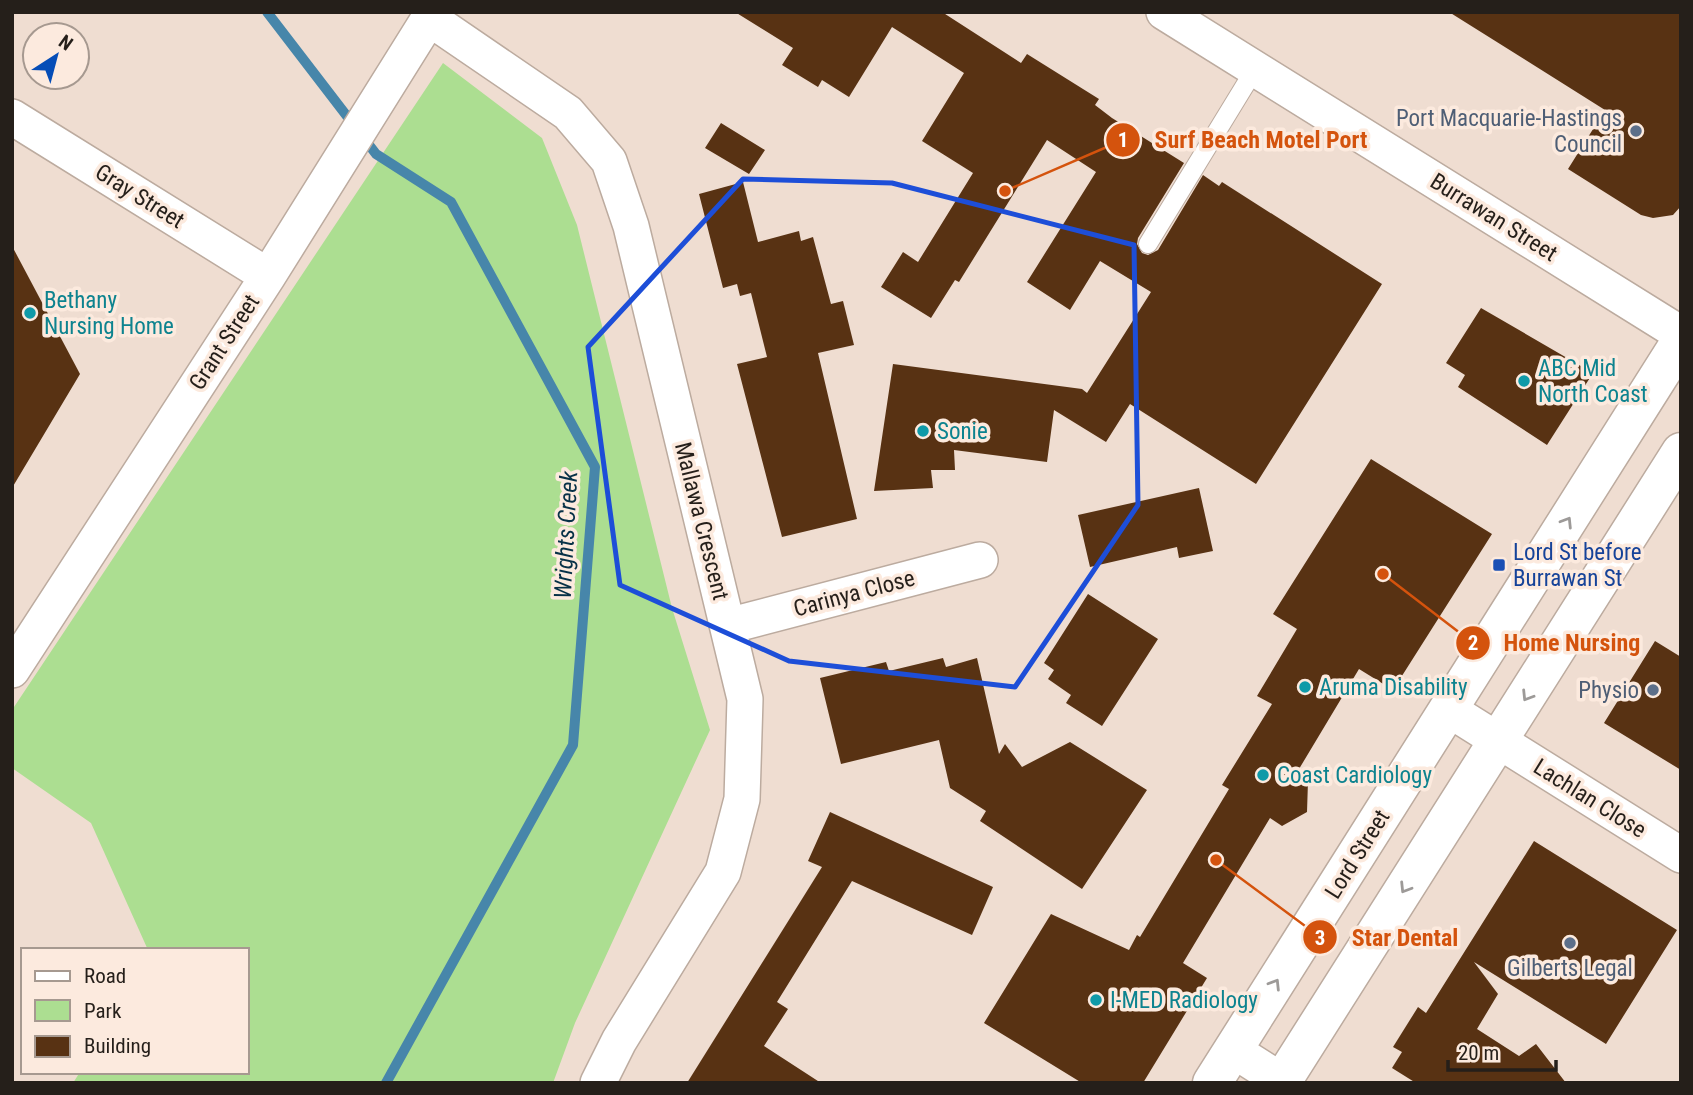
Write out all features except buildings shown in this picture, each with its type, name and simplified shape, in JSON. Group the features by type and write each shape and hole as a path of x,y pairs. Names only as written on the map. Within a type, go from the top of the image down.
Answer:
{"main road":[{"name":"Lord Street","path":"1212,1083 1681,341"},
{"path":"1283,1082 1681,452"}],"street":[{"name":"Burrawan Street","path":"1164,12 1681,334"},
{"name":"Grant Street","path":"12,670 268,276 431,15"},
{"name":"Mallawa Crescent","path":"431,15 568,113 609,162 631,226 745,699 742,799 723,872 619,1041 598,1083"},
{"name":"Gray Street","path":"12,117 268,276"},
{"name":"Carinya Close","path":"728,626 980,560"},
{"name":"Lachlan Close","path":"1448,709 1681,855"},
{"path":"1233,1050 1283,1082"}],"lane":[{"path":"1148,244 1255,69"}],"highlighted area":[{"path":"743,179 892,183 1134,245 1138,505 1015,687 789,661 620,585 588,347"}],"green space":[{"path":"443,63 542,138 577,225 672,608 710,730 575,1023 553,1083 73,1083 79,1074 248,1074 248,948 147,948 91,823 12,768 12,710"}],"waterway":[{"name":"Wrights Creek","path":"267,12 376,154 451,202 595,467 573,745 386,1083"}],"place":[{"name":"Port Macquarie-Hastings Council","path":"1636,131"},
{"name":"Surf Beach Motel Port","path":"1005,191"},
{"name":"Bethany Nursing Home","path":"30,313"},
{"name":"ABC Mid North Coast","path":"1524,381"},
{"name":"Sonie","path":"923,431"},
{"name":"Lord St before Burrawan St","path":"1499,565"},
{"name":"Home Nursing","path":"1383,574"},
{"name":"Aruma Disability","path":"1305,687"},
{"name":"Physio","path":"1653,690"},
{"name":"Coast Cardiology","path":"1263,775"},
{"name":"Star Dental","path":"1216,860"},
{"name":"Gilberts Legal","path":"1570,943"},
{"name":"I-MED Radiology","path":"1096,1000"}]}
